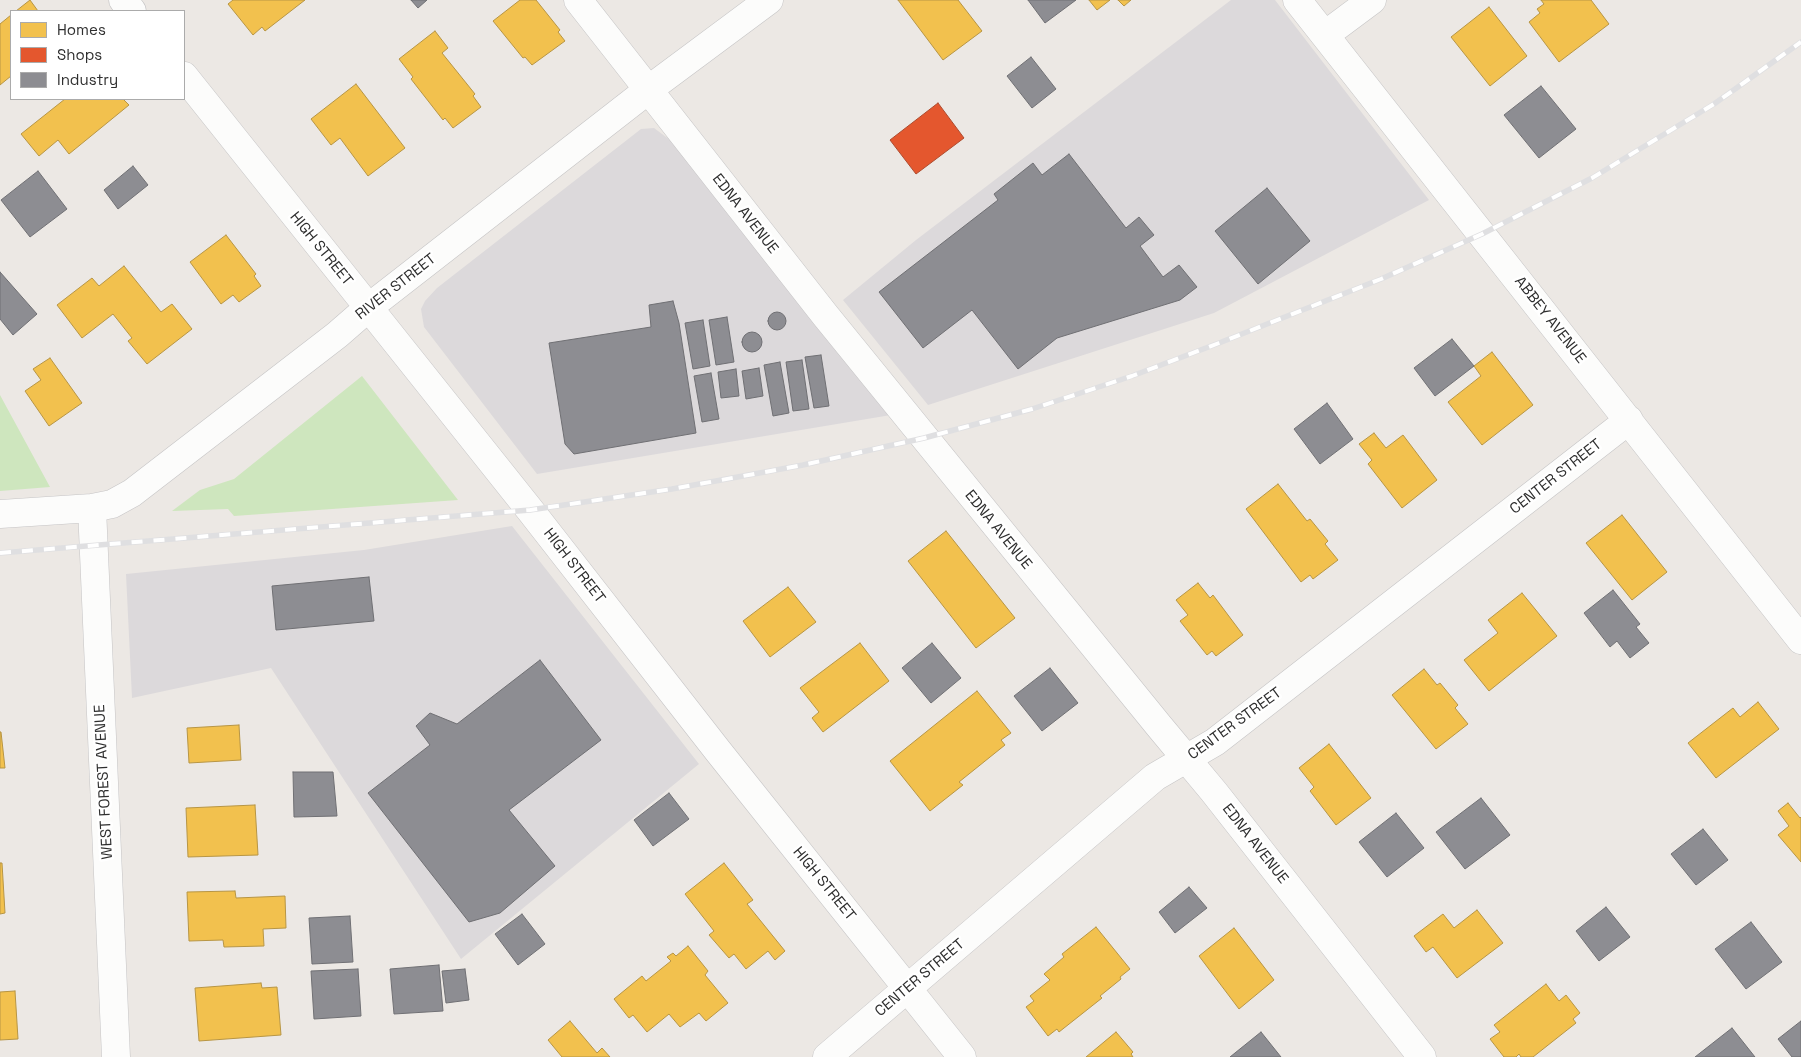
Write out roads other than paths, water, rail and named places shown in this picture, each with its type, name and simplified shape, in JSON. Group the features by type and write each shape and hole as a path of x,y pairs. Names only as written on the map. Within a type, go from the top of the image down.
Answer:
{"street":[{"name":"EDNA AVENUE","path":"578,0 825,315 1187,760 1422,1057"},
{"name":"RIVER STREET","path":"0,514 92,508 112,504 132,493 337,335 368,308 648,90 769,0"},
{"name":"ABBEY AVENUE","path":"1297,0 1801,640"},
{"path":"1325,35 1372,0"},
{"name":"HIGH STREET","path":"185,77 962,1057"},
{"name":"CENTER STREET","path":"827,1057 1155,777 1215,742 1628,420"},
{"name":"WEST FOREST AVENUE","path":"92,508 116,1057"}],"railway":[{"path":"0,553 530,510 672,489 803,465 924,438 1032,409 1132,376 1219,343 1381,279 1482,234 1592,178 1714,104 1801,42"}]}
